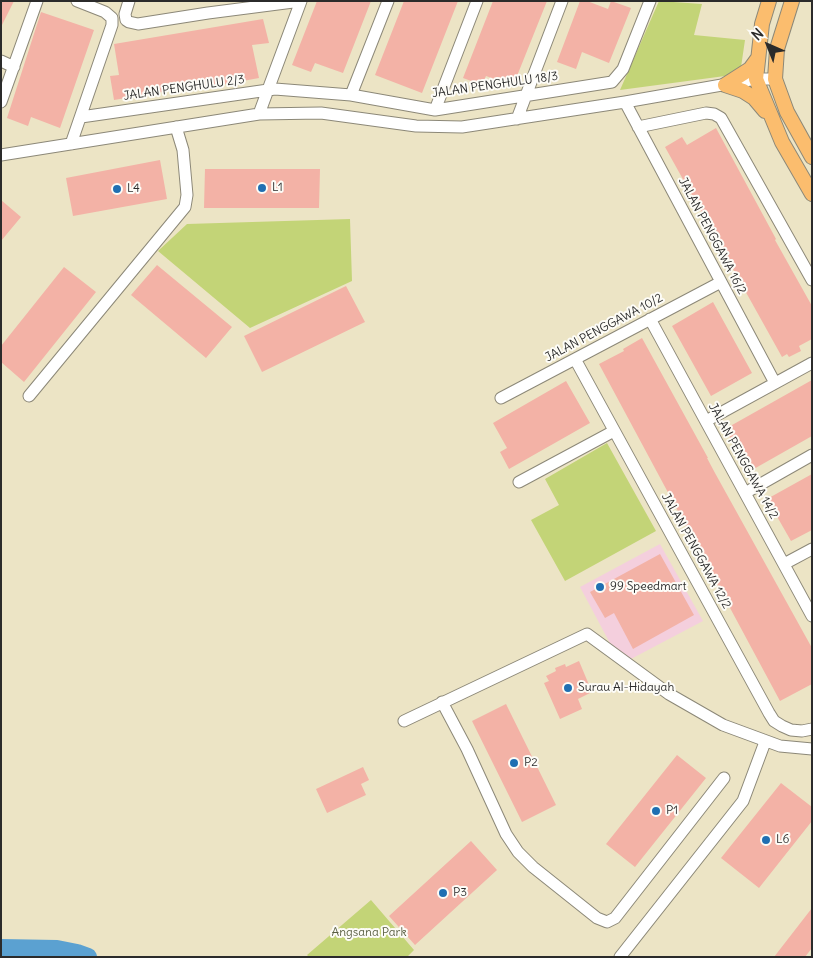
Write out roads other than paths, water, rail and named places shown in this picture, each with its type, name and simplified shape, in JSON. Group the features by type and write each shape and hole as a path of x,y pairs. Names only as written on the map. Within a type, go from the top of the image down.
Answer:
{"main road":[{"path":"769,1 762,24 756,79 782,142 812,194"},
{"path":"792,1 776,49 775,79 787,112 812,157"},
{"path":"725,85 750,69 758,58"},
{"path":"725,85 743,91 754,98 771,117"}],"street":[{"path":"1,102 37,1"},
{"path":"71,144 112,25 112,18 105,12 77,1"},
{"path":"129,1 125,14 129,22 138,24 298,2 259,114"},
{"path":"208,13 212,1"},
{"path":"351,95 388,1"},
{"path":"435,110 477,1"},
{"path":"517,119 562,1"},
{"name":"JALAN PENGHULU 18/3","path":"292,89 351,95 435,110 612,82 623,69 650,1"},
{"path":"1,61 14,67"},
{"path":"1,155 259,114 321,113 416,126 462,127 625,102 756,79 775,79"},
{"name":"JALAN PENGHULU 2/3","path":"81,117 268,90 292,89"},
{"name":"JALAN PENGGAWA 16/2","path":"625,102 775,383"},
{"path":"638,127 706,113 714,114 721,118 812,280"},
{"path":"29,396 186,207 187,195 183,150 176,127"},
{"name":"JALAN PENGGAWA 10/2","path":"501,398 721,282"},
{"name":"JALAN PENGGAWA 14/2","path":"650,319 812,616"},
{"name":"JALAN PENGGAWA 12/2","path":"575,359 769,713 774,720 791,730 802,731 812,729"},
{"path":"706,421 812,363"},
{"path":"519,482 614,432"},
{"path":"745,493 812,456"},
{"path":"784,564 812,549"},
{"path":"404,721 587,634 669,694 723,725 765,742 780,746 812,749"},
{"path":"442,702 471,757 506,834 518,852 533,867 590,912 607,922 615,918 724,778"},
{"path":"620,957 743,801 765,742"}],"waterway":[{"path":"1,948 57,949 88,957"}],"place":[{"name":"L1","path":"262,188"},
{"name":"L4","path":"117,189"},
{"name":"99 Speedmart","path":"600,587"},
{"name":"Surau Al-Hidayah","path":"568,688"},
{"name":"P2","path":"514,763"},
{"name":"P1","path":"656,811"},
{"name":"L6","path":"766,840"},
{"name":"P3","path":"443,893"}],"park label":[{"name":"Angsana Park","path":"369,933"}]}
